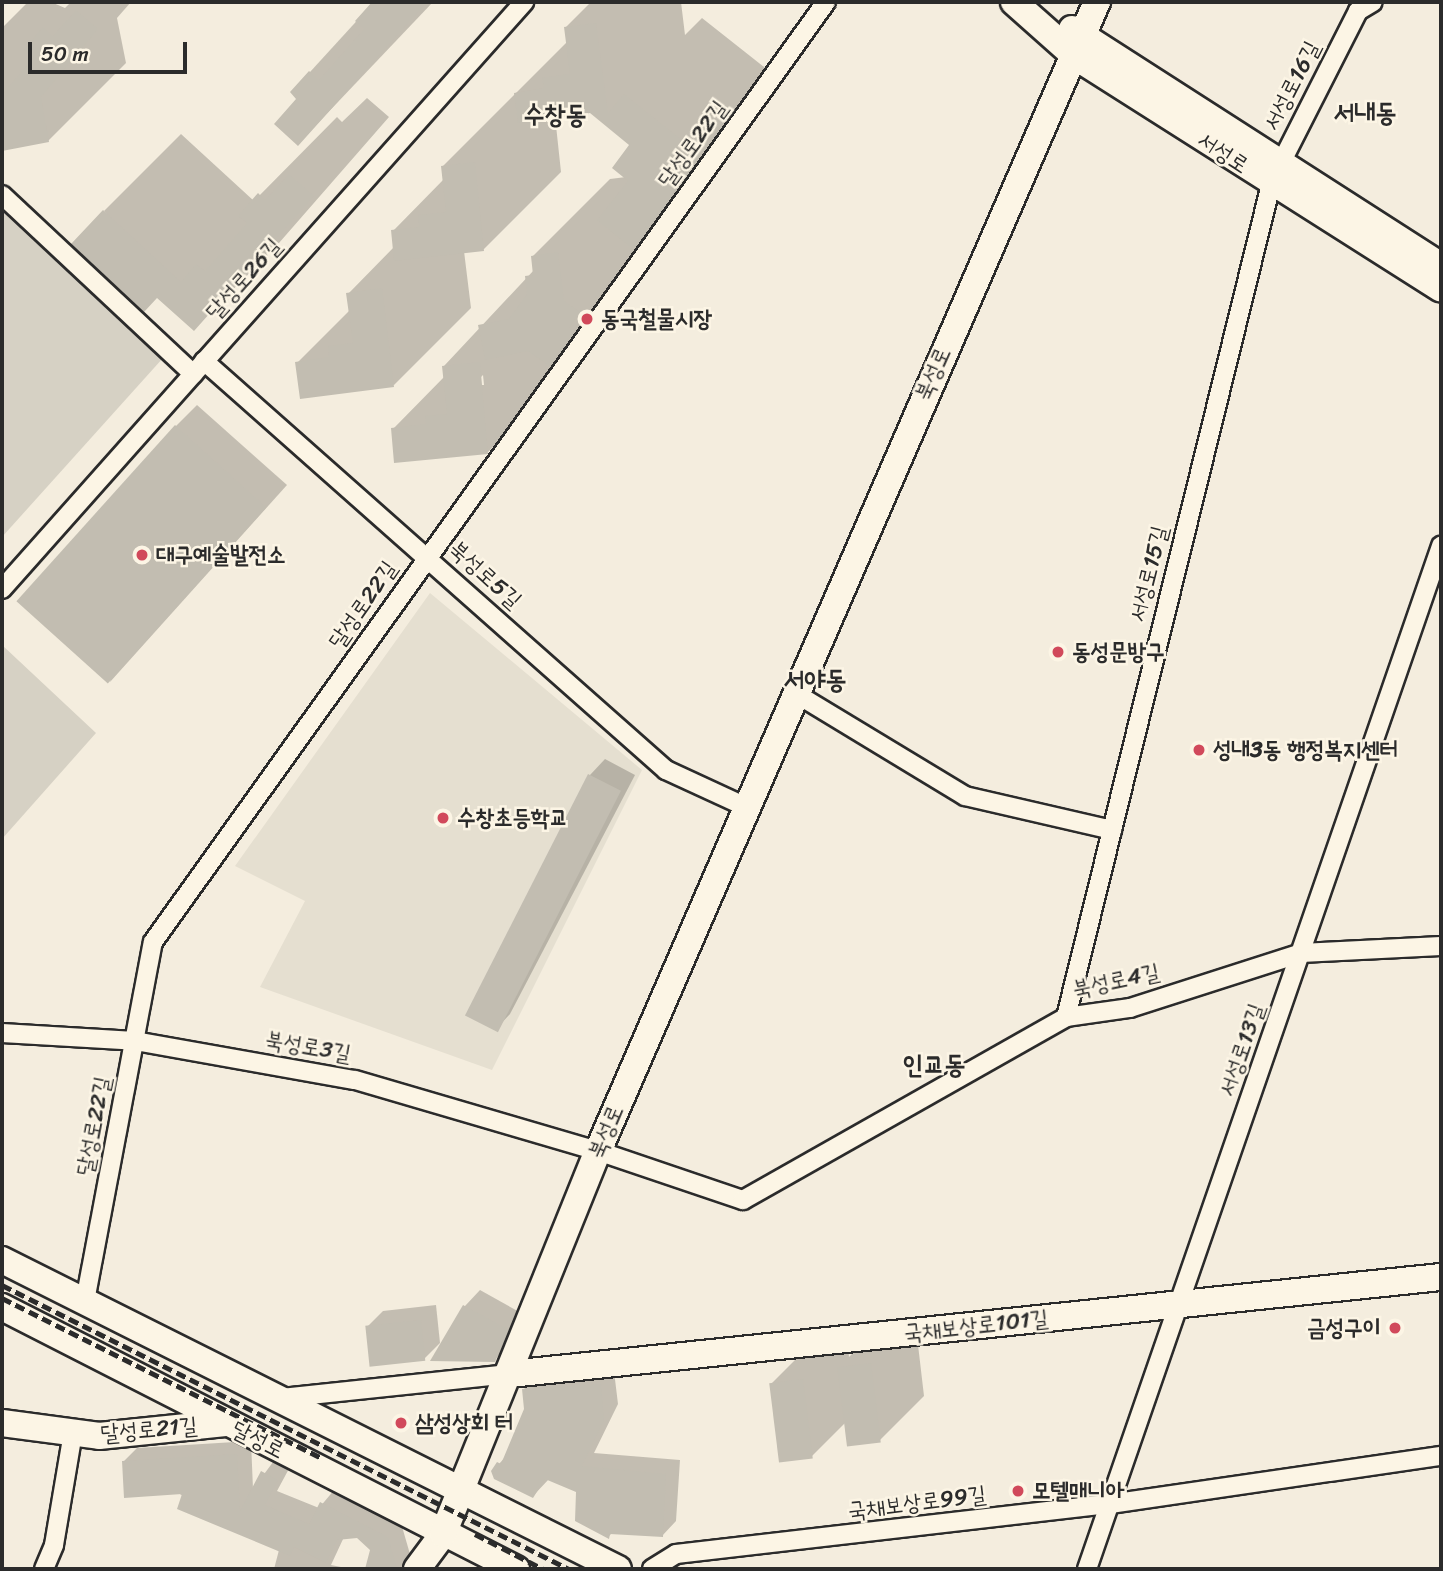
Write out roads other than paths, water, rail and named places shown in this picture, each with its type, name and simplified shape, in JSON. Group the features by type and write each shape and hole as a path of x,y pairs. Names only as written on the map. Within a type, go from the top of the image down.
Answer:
{"street":[{"name":"달성로26길","path":"2,589 524,2"},
{"name":"달성로22길","path":"85,1301 153,942 827,2"},
{"name":"서성로","path":"1015,2 1276,172 1441,289"},
{"name":"북성로","path":"417,1569 443,1534 461,1493 598,1151 794,693 1081,46 1097,2"},
{"name":"서성로16길","path":"1276,172 1358,11 1373,2"},
{"name":"서성로","path":"1276,172 1441,266"},
{"name":"서성로15길","path":"1066,1017 1276,172"},
{"name":"북성로5길","path":"2,195 199,368 428,556 666,770 746,807"},
{"name":"서성로13길","path":"1087,1569 1441,546"},
{"path":"794,693 965,796 1112,830"},
{"name":"북성로4길","path":"598,1151 743,1200 1066,1017 1130,1008 1301,953 1441,946"},
{"name":"북성로3길","path":"2,1033 135,1041 355,1080 598,1151"},
{"path":"2,1260 281,1398 461,1493 618,1569"},
{"name":"국채보상로101길","path":"510,1374 1441,1277"},
{"name":"달성로","path":"2,1307 516,1569"},
{"path":"281,1398 510,1374"},
{"name":"달성로21길","path":"2,1423 99,1436 225,1423"},
{"name":"달성로21길","path":"44,1569 54,1545 73,1433"},
{"name":"국채보상로99길","path":"652,1569 676,1554 1110,1504 1441,1456"}],"railway":[{"path":"2,1285 569,1569"},
{"path":"2,1298 321,1458"},
{"path":"475,1534 543,1569"}],"place":[{"name":"동국철물시장","path":"587,319"},
{"name":"대구예술발전소","path":"142,555"},
{"name":"동성문방구","path":"1058,652"},
{"name":"성내3동 행정복지센터","path":"1199,750"},
{"name":"수창초등학교","path":"443,818"},
{"name":"금성구이","path":"1395,1328"},
{"name":"삼성상회 터","path":"401,1423"},
{"name":"모텔매니아","path":"1018,1491"}],"district":[{"name":"서내동","path":"1365,113"},
{"name":"수창동","path":"555,115"},
{"name":"서야동","path":"815,680"},
{"name":"인교동","path":"934,1065"}]}
